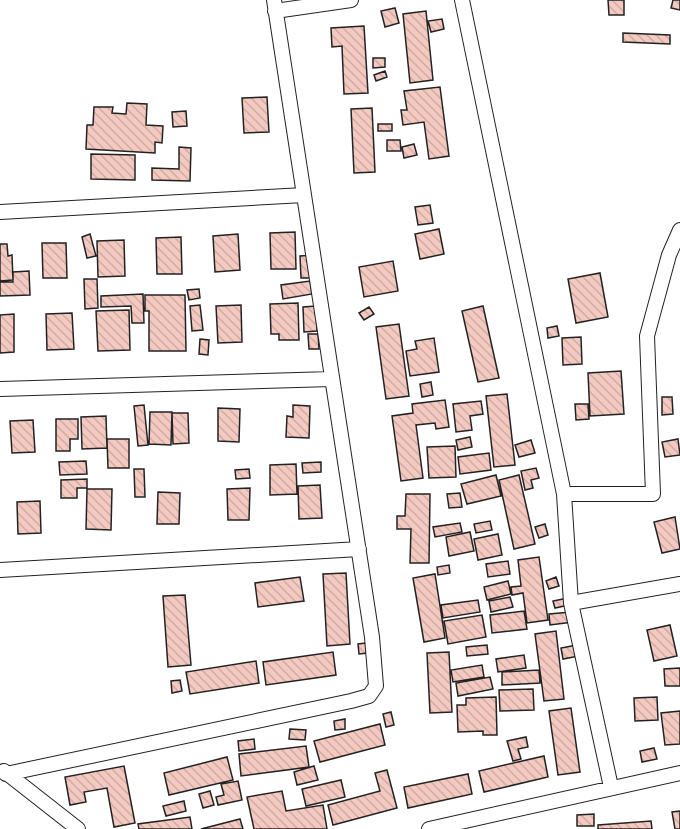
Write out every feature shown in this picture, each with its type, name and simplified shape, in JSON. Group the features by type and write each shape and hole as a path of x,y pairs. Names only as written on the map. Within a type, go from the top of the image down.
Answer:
{"street":[{"path":"3,770 369,696 376,686 376,669 359,549 275,5 351,0"},
{"path":"462,0 564,494 572,603 611,787"},
{"path":"0,212 304,195"},
{"path":"564,494 653,494 647,336 675,258 680,230"},
{"path":"0,389 332,379"},
{"path":"0,570 359,549"},
{"path":"572,603 680,584"},
{"path":"3,770 78,829"},
{"path":"429,829 680,773"}],"building":[{"path":"608,0 624,0 624,15 609,15"},
{"path":"673,0 680,0 680,10 671,8"},
{"path":"395,8 399,23 385,27 381,11"},
{"path":"426,11 433,80 410,83 403,14"},
{"path":"442,19 444,29 431,32 428,21"},
{"path":"364,26 368,93 344,94 342,46 332,47 331,28"},
{"path":"623,33 670,35 670,44 623,42"},
{"path":"373,58 385,58 385,67 373,68"},
{"path":"385,71 387,77 376,81 374,75"},
{"path":"440,87 449,156 429,159 424,122 403,125 401,110 407,110 404,91"},
{"path":"267,97 269,132 244,133 242,98"},
{"path":"127,103 147,104 146,125 163,126 162,143 155,142 155,153 86,149 87,125 93,125 94,107 113,107 112,113 126,114"},
{"path":"372,108 375,172 354,173 351,109"},
{"path":"186,111 187,126 173,127 172,112"},
{"path":"378,124 392,124 392,131 378,131"},
{"path":"387,140 400,140 401,151 387,151"},
{"path":"414,144 417,155 404,158 402,147"},
{"path":"179,147 191,148 190,181 152,180 152,168 179,169"},
{"path":"91,154 135,155 135,180 91,179"},
{"path":"430,205 433,223 418,225 415,207"},
{"path":"439,229 444,254 420,259 415,234"},
{"path":"295,232 296,269 271,269 270,233"},
{"path":"90,234 96,256 87,258 82,237"},
{"path":"238,234 240,270 215,272 213,236"},
{"path":"181,237 182,274 157,274 156,238"},
{"path":"124,240 125,276 98,277 97,241"},
{"path":"42,243 66,243 67,278 43,278"},
{"path":"0,244 7,244 8,256 12,255 13,280 0,281"},
{"path":"313,255 314,278 301,278 300,256"},
{"path":"393,261 398,291 364,297 359,267"},
{"path":"29,271 30,295 0,296 0,282 13,282 13,272"},
{"path":"600,273 608,317 576,323 568,279"},
{"path":"84,279 97,279 98,308 85,309"},
{"path":"310,281 312,294 283,299 281,285"},
{"path":"199,289 200,298 189,300 187,290"},
{"path":"143,294 144,323 132,323 131,306 101,307 101,296"},
{"path":"145,295 185,295 186,351 149,351 149,311 145,311"},
{"path":"298,303 299,340 279,340 279,334 271,334 270,304"},
{"path":"200,305 203,330 192,331 190,306"},
{"path":"241,305 242,342 218,343 216,306"},
{"path":"316,306 317,331 304,332 303,307"},
{"path":"483,306 499,378 478,382 462,311"},
{"path":"369,307 374,314 364,320 359,313"},
{"path":"129,310 130,350 98,351 96,311"},
{"path":"72,313 74,349 47,350 46,314"},
{"path":"14,314 14,352 0,353 0,315"},
{"path":"399,324 409,396 386,399 376,327"},
{"path":"557,326 559,336 548,338 547,328"},
{"path":"308,334 318,334 319,349 309,349"},
{"path":"581,337 582,364 563,365 562,338"},
{"path":"434,338 439,372 410,376 406,351 417,349 415,341"},
{"path":"200,339 209,340 208,355 199,354"},
{"path":"621,371 624,414 590,416 588,373"},
{"path":"431,382 433,395 422,397 420,384"},
{"path":"507,394 515,465 494,467 486,396"},
{"path":"662,397 672,397 673,414 662,415"},
{"path":"445,400 449,427 436,429 435,423 416,425 423,478 401,481 392,416 413,413 412,404"},
{"path":"481,401 483,414 470,416 472,430 456,432 453,404"},
{"path":"575,404 588,404 589,419 576,420"},
{"path":"144,405 148,445 138,446 134,406"},
{"path":"293,405 310,406 309,438 286,437 287,416 293,417"},
{"path":"218,408 240,409 239,442 218,441"},
{"path":"150,412 172,412 171,445 149,444"},
{"path":"172,413 188,413 189,443 173,444"},
{"path":"106,416 107,448 82,449 81,417"},
{"path":"56,419 78,419 78,439 70,439 70,451 56,451"},
{"path":"33,420 35,452 12,453 10,421"},
{"path":"470,437 472,447 458,450 456,440"},
{"path":"107,439 129,439 129,468 108,468"},
{"path":"678,439 680,455 665,457 662,442"},
{"path":"531,440 535,453 519,457 515,445"},
{"path":"455,446 456,477 429,478 427,447"},
{"path":"489,453 491,470 460,474 458,457"},
{"path":"86,461 87,474 60,475 59,462"},
{"path":"321,462 321,472 303,473 302,463"},
{"path":"296,464 297,494 270,495 270,465"},
{"path":"536,468 539,478 531,480 533,488 525,490 521,471"},
{"path":"134,469 144,469 145,497 135,497"},
{"path":"249,469 250,478 236,479 235,470"},
{"path":"496,475 501,496 467,504 461,484"},
{"path":"519,475 535,544 514,549 499,480"},
{"path":"87,479 87,488 77,488 77,498 61,498 61,480"},
{"path":"320,485 322,518 299,519 298,486"},
{"path":"250,488 249,520 228,520 227,489"},
{"path":"87,489 112,489 111,530 86,529"},
{"path":"158,492 180,493 179,524 157,524"},
{"path":"460,493 462,507 449,508 447,494"},
{"path":"406,494 430,494 429,563 410,563 411,529 397,529 397,516 405,516"},
{"path":"40,501 41,533 18,534 17,502"},
{"path":"675,517 680,549 662,553 654,522"},
{"path":"490,521 492,530 476,533 474,524"},
{"path":"460,523 462,532 435,537 433,527"},
{"path":"545,524 548,535 539,538 535,527"},
{"path":"470,532 474,551 449,556 446,537"},
{"path":"498,534 502,555 478,560 474,539"},
{"path":"539,557 548,620 527,623 523,593 512,595 511,587 521,586 518,560"},
{"path":"508,561 510,574 488,577 486,564"},
{"path":"449,565 450,573 438,575 437,567"},
{"path":"346,573 350,644 327,646 323,574"},
{"path":"435,574 445,638 424,642 413,578"},
{"path":"300,577 304,601 258,607 255,583"},
{"path":"556,577 559,586 549,589 546,581"},
{"path":"508,581 511,594 487,600 484,587"},
{"path":"185,595 191,665 168,667 163,596"},
{"path":"510,597 513,607 491,612 489,601"},
{"path":"568,598 569,605 555,608 553,601"},
{"path":"478,600 480,612 443,618 441,605"},
{"path":"524,611 527,629 492,633 490,615"},
{"path":"571,612 573,622 550,625 549,614"},
{"path":"482,615 486,637 448,644 444,621"},
{"path":"670,625 677,656 654,661 647,630"},
{"path":"556,631 564,699 544,701 535,634"},
{"path":"366,643 368,653 359,654 358,644"},
{"path":"487,645 488,654 467,656 466,647"},
{"path":"577,645 579,656 563,659 561,648"},
{"path":"333,652 336,675 266,685 263,662"},
{"path":"449,652 452,712 430,713 427,653"},
{"path":"524,655 526,668 498,672 496,659"},
{"path":"256,661 259,683 190,694 186,672"},
{"path":"482,665 484,677 453,682 451,670"},
{"path":"680,668 680,686 665,686 664,669"},
{"path":"539,670 540,683 502,685 502,672"},
{"path":"490,677 493,689 458,696 456,683"},
{"path":"180,680 182,691 172,693 171,681"},
{"path":"533,689 534,710 500,711 499,690"},
{"path":"496,697 497,735 483,735 483,731 458,732 457,705 466,705 466,698"},
{"path":"657,697 658,720 635,721 634,698"},
{"path":"571,708 580,772 558,775 549,711"},
{"path":"680,711 680,744 665,745 661,713"},
{"path":"391,712 394,725 386,727 383,714"},
{"path":"345,719 345,729 335,730 334,721"},
{"path":"380,724 385,745 320,762 314,741"},
{"path":"290,729 306,730 305,740 289,739"},
{"path":"526,737 528,747 518,749 521,759 513,761 507,741"},
{"path":"254,739 255,749 239,751 238,741"},
{"path":"306,746 309,767 241,776 239,754"},
{"path":"654,748 657,759 642,762 640,751"},
{"path":"544,756 548,777 484,792 479,771"},
{"path":"227,757 233,780 169,795 164,773"},
{"path":"124,766 135,823 114,827 107,788 84,792 86,802 70,805 65,777"},
{"path":"314,766 318,780 297,785 294,772"},
{"path":"387,770 397,808 333,825 328,805 380,791 375,773"},
{"path":"468,774 472,794 408,808 404,787"},
{"path":"341,780 345,797 306,806 302,789"},
{"path":"238,781 242,800 218,805 216,797 224,795 221,784"},
{"path":"210,791 214,805 203,808 199,794"},
{"path":"282,791 286,811 323,805 327,829 254,829 247,797"},
{"path":"184,801 186,811 166,816 163,806"},
{"path":"680,811 680,829 675,829 672,812"},
{"path":"594,814 594,826 577,826 577,815"},
{"path":"190,817 192,829 139,829 138,824"},
{"path":"240,819 243,829 201,829"},
{"path":"651,821 652,829 598,829 598,825"}]}
